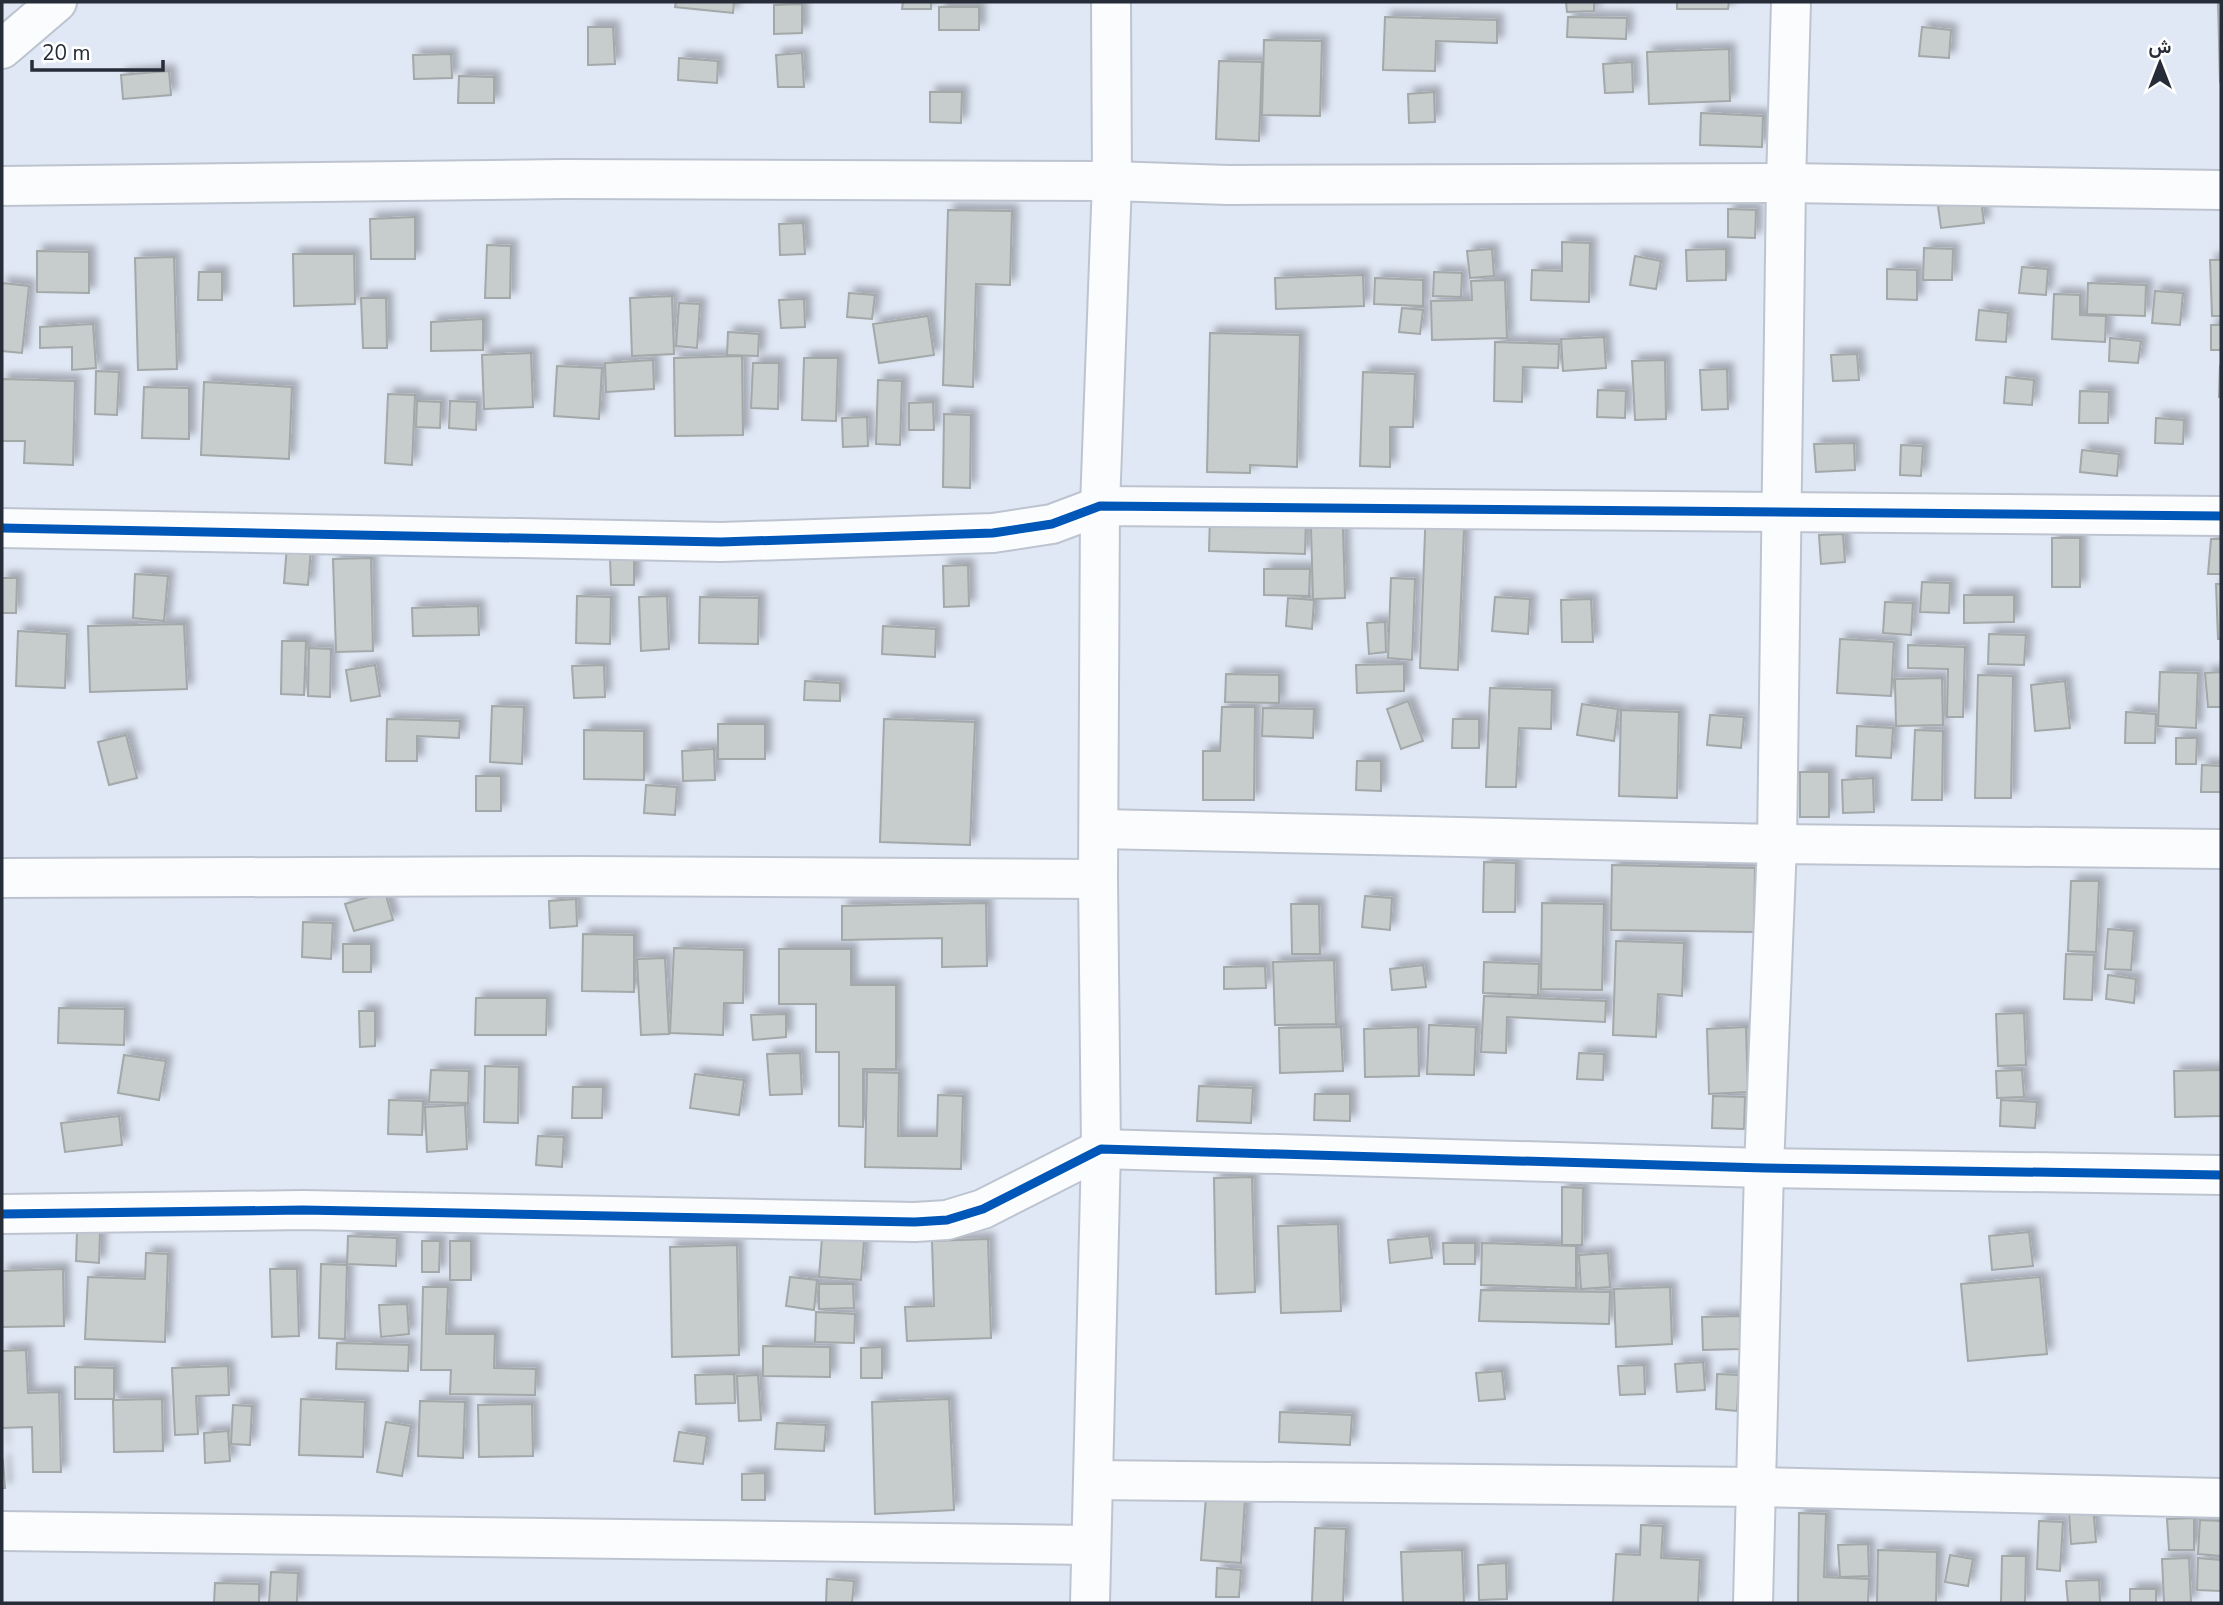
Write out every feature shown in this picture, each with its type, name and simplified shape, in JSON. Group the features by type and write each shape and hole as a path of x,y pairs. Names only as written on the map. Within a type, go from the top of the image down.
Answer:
{"street":[{"path":"2,49 57,2"},
{"path":"1090,1603 1101,1149 1098,879 1100,506 1112,181 1111,2"},
{"path":"1753,1603 1764,1168 1777,844 1791,2"},
{"path":"2,186 564,179 1112,181 1228,185 1786,183 2221,190"},
{"path":"2,528 721,542 993,533 1052,524 1100,506 2221,516"},
{"path":"1099,829 1777,844 2221,849"},
{"path":"2,878 608,876 1098,879"},
{"path":"2,1214 303,1210 915,1222 947,1220 983,1209 1101,1149 1764,1168 2221,1175"},
{"path":"1094,1480 1756,1487 2221,1498"},
{"path":"2,1531 1091,1545"}],"building":[{"path":"676,2 734,2 733,13 675,7"},
{"path":"903,2 931,2 931,9 902,9"},
{"path":"1566,2 1594,2 1594,11 1567,12"},
{"path":"1677,2 1729,2 1728,9 1677,9"},
{"path":"2218,2 2221,2 2221,82 2220,82"},
{"path":"802,4 802,33 774,34 774,5"},
{"path":"939,7 979,7 979,30 939,30"},
{"path":"1385,17 1497,20 1497,43 1436,41 1435,71 1383,70"},
{"path":"1568,17 1627,18 1626,39 1567,37"},
{"path":"588,27 613,27 615,64 588,65"},
{"path":"1922,27 1951,30 1949,58 1919,56"},
{"path":"1264,40 1322,41 1320,116 1262,115"},
{"path":"1729,49 1730,101 1649,104 1647,52"},
{"path":"802,53 804,87 778,87 776,55"},
{"path":"451,54 452,78 414,79 413,55"},
{"path":"679,58 718,61 717,83 678,80"},
{"path":"1219,61 1262,62 1259,141 1216,139"},
{"path":"1632,62 1633,92 1605,93 1603,64"},
{"path":"169,71 171,95 123,99 121,75"},
{"path":"459,76 494,77 494,103 458,103"},
{"path":"930,92 962,92 961,123 930,122"},
{"path":"1434,92 1435,122 1409,123 1408,94"},
{"path":"1701,113 1763,116 1762,147 1700,145"},
{"path":"1981,200 1984,223 1941,228 1938,206"},
{"path":"1728,209 1756,210 1755,238 1728,237"},
{"path":"948,210 1012,211 1010,285 976,284 973,387 943,385"},
{"path":"415,217 415,259 371,259 370,219"},
{"path":"803,223 805,254 780,255 779,224"},
{"path":"1562,242 1590,243 1589,302 1531,300 1532,270 1562,271"},
{"path":"487,245 511,246 510,298 485,298"},
{"path":"1924,248 1953,249 1952,280 1923,280"},
{"path":"1492,249 1494,276 1470,278 1467,251"},
{"path":"1726,249 1726,280 1687,281 1686,250"},
{"path":"37,251 89,252 89,293 37,292"},
{"path":"293,254 354,254 355,304 294,306"},
{"path":"1635,256 1661,261 1656,289 1630,285"},
{"path":"174,257 177,369 138,370 135,258"},
{"path":"2210,260 2221,260 2221,316 2212,316"},
{"path":"2022,267 2048,269 2046,295 2019,293"},
{"path":"1887,269 1917,270 1917,300 1887,299"},
{"path":"199,272 222,272 222,300 198,300"},
{"path":"1434,272 1462,273 1461,297 1433,296"},
{"path":"1363,275 1364,306 1276,309 1275,278"},
{"path":"1375,278 1423,280 1423,306 1374,304"},
{"path":"1505,280 1507,338 1432,340 1431,301 1472,300 1471,281"},
{"path":"2,283 29,286 22,353 2,351"},
{"path":"2088,283 2146,285 2145,316 2087,314"},
{"path":"2155,291 2183,293 2180,325 2152,323"},
{"path":"849,293 875,295 872,319 847,317"},
{"path":"2054,294 2080,295 2080,315 2106,316 2105,342 2052,339"},
{"path":"672,296 674,354 632,356 630,298"},
{"path":"361,298 386,298 387,348 363,348"},
{"path":"804,299 805,327 781,328 779,300"},
{"path":"679,303 700,304 697,348 676,346"},
{"path":"1402,308 1423,310 1420,334 1399,332"},
{"path":"1979,310 2008,313 2006,342 1976,340"},
{"path":"928,316 934,355 879,363 873,324"},
{"path":"483,319 483,350 431,351 431,322"},
{"path":"93,324 96,368 72,370 72,347 40,348 40,327"},
{"path":"2211,325 2221,325 2221,350 2211,350"},
{"path":"728,332 759,334 758,356 727,355"},
{"path":"1210,333 1300,335 1297,467 1250,465 1250,473 1207,472"},
{"path":"1604,337 1606,368 1563,371 1561,339"},
{"path":"2110,338 2141,341 2138,363 2109,361"},
{"path":"1495,342 1559,344 1558,368 1523,367 1522,402 1494,401"},
{"path":"531,353 533,407 484,409 482,355"},
{"path":"1857,354 1859,380 1833,381 1831,355"},
{"path":"742,356 743,435 675,436 674,358"},
{"path":"804,358 838,358 836,421 802,420"},
{"path":"653,360 654,389 606,392 605,363"},
{"path":"1665,360 1666,419 1635,420 1632,361"},
{"path":"753,363 779,363 778,409 751,408"},
{"path":"557,366 602,368 599,419 554,416"},
{"path":"2220,366 2221,397 2219,397"},
{"path":"1727,369 1728,409 1702,410 1700,370"},
{"path":"96,371 119,372 117,415 95,414"},
{"path":"1363,372 1415,374 1413,427 1390,427 1390,467 1360,466"},
{"path":"2006,377 2034,380 2032,405 2004,403"},
{"path":"2,379 75,381 73,465 24,463 25,441 2,441"},
{"path":"878,380 902,381 900,445 876,444"},
{"path":"204,382 292,387 289,459 201,455"},
{"path":"144,387 189,388 189,439 142,438"},
{"path":"1598,390 1626,391 1625,418 1597,417"},
{"path":"2080,391 2109,392 2108,423 2079,423"},
{"path":"388,394 415,395 412,465 385,463"},
{"path":"417,401 441,402 440,428 416,427"},
{"path":"450,401 477,402 476,430 449,428"},
{"path":"933,402 934,430 909,430 909,403"},
{"path":"944,414 971,415 970,488 943,487"},
{"path":"867,417 868,446 843,447 842,418"},
{"path":"2156,418 2184,420 2183,444 2155,443"},
{"path":"1854,443 1855,470 1816,472 1814,444"},
{"path":"1901,445 1923,446 1921,476 1900,475"},
{"path":"2082,450 2119,454 2117,476 2080,472"},
{"path":"1426,506 1465,507 1458,670 1420,668"},
{"path":"1210,516 1306,519 1305,554 1209,551"},
{"path":"1343,527 1345,598 1313,599 1311,528"},
{"path":"1843,534 1845,562 1821,564 1819,535"},
{"path":"2052,538 2080,538 2080,587 2052,587"},
{"path":"2211,539 2221,539 2221,574 2208,574"},
{"path":"287,546 311,548 308,585 284,583"},
{"path":"371,558 373,651 336,652 333,559"},
{"path":"610,558 634,558 634,585 611,585"},
{"path":"968,565 969,606 944,607 943,566"},
{"path":"1264,569 1310,569 1309,596 1264,595"},
{"path":"135,574 168,576 164,621 133,618"},
{"path":"2,578 17,578 16,613 2,613"},
{"path":"1391,578 1415,579 1412,660 1388,658"},
{"path":"1922,582 1950,583 1949,613 1920,612"},
{"path":"2216,584 2221,584 2221,639 2218,639"},
{"path":"1964,595 2014,595 2014,622 1964,623"},
{"path":"577,596 611,597 610,644 576,643"},
{"path":"667,596 669,649 641,651 639,597"},
{"path":"700,597 759,598 758,644 699,643"},
{"path":"1495,597 1530,599 1528,634 1492,631"},
{"path":"1288,598 1314,600 1312,629 1286,626"},
{"path":"1591,599 1593,642 1562,642 1561,600"},
{"path":"1885,602 1913,603 1911,635 1883,633"},
{"path":"478,606 479,635 413,636 412,608"},
{"path":"1385,622 1386,652 1369,654 1367,623"},
{"path":"184,624 187,689 90,692 88,626"},
{"path":"883,626 936,629 935,657 882,654"},
{"path":"18,631 67,634 65,688 16,686"},
{"path":"1989,634 2026,635 2024,665 1988,664"},
{"path":"1840,639 1894,642 1891,696 1837,693"},
{"path":"282,641 306,641 304,695 281,694"},
{"path":"1908,645 1965,647 1963,717 1947,717 1948,669 1908,668"},
{"path":"309,648 331,649 330,697 308,696"},
{"path":"1404,664 1404,691 1357,693 1356,665"},
{"path":"375,665 380,696 351,701 346,670"},
{"path":"604,665 605,697 574,698 572,666"},
{"path":"2160,672 2198,673 2196,728 2158,726"},
{"path":"2221,672 2221,707 2208,707 2205,673"},
{"path":"1226,674 1279,675 1279,703 1225,702"},
{"path":"1978,675 2013,676 2011,798 1975,798"},
{"path":"1942,678 1943,725 1896,726 1895,679"},
{"path":"805,681 840,683 840,701 804,700"},
{"path":"2065,681 2070,728 2035,731 2031,685"},
{"path":"1490,688 1552,690 1551,729 1519,728 1516,787 1486,787"},
{"path":"1408,701 1423,741 1401,749 1387,709"},
{"path":"1582,704 1618,709 1614,741 1577,735"},
{"path":"492,706 524,707 522,764 490,762"},
{"path":"1222,707 1255,707 1254,800 1203,800 1203,751 1220,751"},
{"path":"1263,708 1314,709 1313,738 1262,736"},
{"path":"1621,710 1679,712 1677,798 1619,796"},
{"path":"2126,712 2156,714 2155,743 2125,743"},
{"path":"1710,715 1744,717 1741,748 1707,745"},
{"path":"387,719 460,721 459,738 417,736 417,761 386,761"},
{"path":"884,719 975,722 970,845 880,842"},
{"path":"1453,719 1479,719 1479,748 1452,748"},
{"path":"718,724 765,724 765,759 718,759"},
{"path":"1857,726 1893,728 1891,758 1856,756"},
{"path":"584,730 644,731 644,780 584,779"},
{"path":"1915,730 1943,731 1942,800 1912,800"},
{"path":"126,735 137,778 109,785 98,742"},
{"path":"2176,738 2197,738 2196,764 2176,764"},
{"path":"714,749 715,780 683,781 682,751"},
{"path":"1357,761 1381,761 1381,791 1356,790"},
{"path":"2202,765 2221,766 2221,792 2201,792"},
{"path":"1800,772 1829,772 1829,817 1800,817"},
{"path":"476,776 501,776 501,811 476,811"},
{"path":"1873,778 1874,812 1843,813 1842,780"},
{"path":"646,785 677,787 675,815 644,813"},
{"path":"1484,862 1516,863 1515,912 1483,912"},
{"path":"1612,865 1755,868 1754,932 1611,930"},
{"path":"2071,881 2099,881 2096,952 2068,951"},
{"path":"385,892 393,920 354,931 345,904"},
{"path":"1365,896 1392,898 1390,930 1362,927"},
{"path":"576,899 577,926 550,928 549,901"},
{"path":"986,903 987,966 942,967 942,938 842,940 842,906"},
{"path":"1542,903 1604,904 1602,990 1541,989"},
{"path":"1291,904 1319,904 1320,954 1292,954"},
{"path":"303,922 333,923 331,959 302,957"},
{"path":"2108,929 2134,931 2131,970 2105,969"},
{"path":"583,934 634,935 634,992 582,991"},
{"path":"1616,941 1684,943 1682,996 1658,994 1656,1037 1613,1035"},
{"path":"343,944 371,944 371,972 343,972"},
{"path":"674,948 744,950 743,1003 724,1003 723,1035 670,1033"},
{"path":"779,949 851,949 851,985 896,985 896,1069 863,1069 863,1127 839,1126 839,1052 816,1052 816,1004 779,1004"},
{"path":"2066,954 2094,955 2092,1000 2064,999"},
{"path":"665,958 669,1034 641,1035 637,959"},
{"path":"1334,960 1336,1024 1275,1025 1273,962"},
{"path":"1484,962 1539,964 1538,995 1483,993"},
{"path":"1423,965 1426,987 1392,990 1390,969"},
{"path":"1265,966 1266,988 1224,989 1224,967"},
{"path":"2108,975 2136,979 2134,1003 2106,999"},
{"path":"1484,996 1606,1001 1605,1022 1507,1017 1506,1053 1481,1052"},
{"path":"476,998 547,998 546,1035 475,1035"},
{"path":"59,1008 125,1009 124,1045 58,1043"},
{"path":"359,1011 375,1011 375,1046 360,1047"},
{"path":"2024,1013 2026,1065 1998,1066 1996,1014"},
{"path":"786,1014 786,1037 753,1040 751,1015"},
{"path":"1429,1025 1476,1027 1474,1075 1427,1074"},
{"path":"1341,1027 1343,1071 1280,1073 1279,1028"},
{"path":"1418,1027 1419,1076 1365,1077 1364,1029"},
{"path":"1746,1027 1748,1092 1709,1094 1707,1029"},
{"path":"800,1053 802,1094 770,1095 767,1054"},
{"path":"1579,1053 1604,1054 1603,1080 1577,1079"},
{"path":"124,1055 166,1061 159,1100 118,1093"},
{"path":"485,1066 519,1067 518,1123 484,1122"},
{"path":"431,1070 469,1071 468,1103 429,1102"},
{"path":"2022,1070 2024,1097 1997,1098 1996,1071"},
{"path":"2221,1070 2221,1116 2175,1117 2174,1071"},
{"path":"867,1072 899,1073 898,1136 937,1136 938,1095 963,1096 961,1169 865,1167"},
{"path":"695,1074 744,1080 739,1115 690,1108"},
{"path":"1199,1086 1253,1088 1251,1123 1197,1121"},
{"path":"573,1087 603,1087 602,1118 572,1118"},
{"path":"1315,1094 1350,1094 1350,1121 1314,1120"},
{"path":"1713,1096 1745,1097 1744,1129 1712,1128"},
{"path":"389,1100 423,1101 422,1135 388,1134"},
{"path":"2001,1100 2037,1102 2035,1128 2000,1126"},
{"path":"465,1105 467,1149 427,1152 425,1107"},
{"path":"119,1116 122,1145 65,1152 61,1123"},
{"path":"538,1136 564,1137 562,1167 536,1165"},
{"path":"1252,1177 1255,1292 1216,1294 1214,1178"},
{"path":"1562,1187 1583,1188 1582,1245 1562,1245"},
{"path":"1338,1224 1341,1311 1281,1313 1278,1226"},
{"path":"77,1231 100,1232 99,1263 76,1261"},
{"path":"2029,1232 2033,1266 1992,1270 1989,1236"},
{"path":"348,1236 397,1238 396,1266 347,1264"},
{"path":"1429,1236 1432,1258 1390,1263 1388,1240"},
{"path":"822,1238 864,1241 861,1280 819,1277"},
{"path":"988,1239 991,1338 907,1341 905,1307 934,1306 932,1241"},
{"path":"422,1241 440,1241 439,1272 422,1272"},
{"path":"450,1241 471,1241 471,1280 450,1280"},
{"path":"1443,1243 1475,1243 1475,1264 1444,1264"},
{"path":"1482,1243 1576,1246 1576,1288 1481,1285"},
{"path":"737,1245 739,1355 672,1357 670,1247"},
{"path":"146,1253 168,1254 165,1342 85,1339 88,1277 145,1279"},
{"path":"1608,1253 1610,1287 1581,1289 1579,1255"},
{"path":"321,1264 347,1265 345,1339 319,1338"},
{"path":"63,1269 64,1326 2,1327 2,1271"},
{"path":"270,1269 297,1269 299,1336 272,1337"},
{"path":"790,1277 817,1280 814,1310 786,1306"},
{"path":"2040,1277 2047,1354 1968,1361 1961,1284"},
{"path":"819,1284 853,1284 854,1308 819,1309"},
{"path":"423,1287 448,1287 446,1334 495,1334 494,1368 536,1369 535,1395 450,1394 451,1370 421,1370"},
{"path":"1670,1287 1672,1344 1616,1347 1614,1289"},
{"path":"1481,1290 1610,1292 1609,1324 1479,1321"},
{"path":"407,1304 409,1334 381,1337 379,1305"},
{"path":"816,1312 855,1314 854,1343 815,1342"},
{"path":"1740,1316 1741,1349 1703,1350 1702,1317"},
{"path":"337,1343 409,1345 408,1371 336,1369"},
{"path":"763,1346 830,1347 830,1377 763,1376"},
{"path":"882,1347 882,1378 861,1378 861,1348"},
{"path":"26,1350 28,1393 59,1392 61,1472 33,1472 32,1427 2,1428 2,1351"},
{"path":"1703,1362 1705,1390 1677,1392 1675,1364"},
{"path":"1644,1365 1645,1394 1620,1395 1618,1366"},
{"path":"228,1366 229,1395 196,1396 198,1434 175,1435 172,1368"},
{"path":"75,1367 114,1368 114,1399 75,1399"},
{"path":"1502,1371 1505,1399 1479,1401 1476,1373"},
{"path":"734,1374 735,1403 696,1404 695,1375"},
{"path":"1717,1374 1739,1375 1737,1411 1716,1409"},
{"path":"758,1375 761,1420 739,1421 737,1376"},
{"path":"162,1399 163,1451 114,1452 113,1400"},
{"path":"301,1399 365,1402 363,1457 299,1455"},
{"path":"949,1399 954,1510 875,1514 872,1402"},
{"path":"420,1401 465,1402 463,1458 418,1456"},
{"path":"532,1404 533,1456 479,1457 478,1405"},
{"path":"233,1405 252,1406 250,1445 231,1444"},
{"path":"1280,1412 1352,1415 1350,1445 1279,1442"},
{"path":"386,1422 411,1426 402,1476 377,1472"},
{"path":"777,1423 826,1425 824,1451 775,1449"},
{"path":"228,1431 230,1461 205,1463 204,1433"},
{"path":"679,1432 707,1436 703,1464 674,1461"},
{"path":"3,1460 5,1488 2,1488"},
{"path":"765,1473 765,1500 742,1500 742,1474"},
{"path":"2092,1494 2096,1542 2071,1544 2068,1495"},
{"path":"1206,1497 1245,1499 1241,1563 1201,1560"},
{"path":"1799,1513 1826,1514 1824,1577 1869,1579 1868,1603 1798,1603"},
{"path":"2194,1518 2194,1550 2169,1550 2167,1519"},
{"path":"2200,1520 2221,1521 2221,1556 2198,1554"},
{"path":"2039,1521 2063,1522 2060,1571 2037,1569"},
{"path":"1641,1525 1663,1526 1661,1558 1700,1560 1698,1603 1613,1603 1616,1554 1640,1555"},
{"path":"1315,1528 1346,1529 1343,1603 1312,1603"},
{"path":"1868,1544 1869,1576 1840,1577 1838,1545"},
{"path":"1462,1550 1464,1603 1403,1603 1401,1552"},
{"path":"1878,1550 1937,1552 1936,1603 1877,1603"},
{"path":"1950,1555 1973,1559 1968,1586 1945,1582"},
{"path":"2002,1556 2026,1556 2025,1603 2001,1603"},
{"path":"2189,1558 2191,1602 2164,1603 2162,1559"},
{"path":"2198,1558 2221,1560 2221,1591 2197,1590"},
{"path":"1506,1563 1507,1599 1479,1600 1478,1565"},
{"path":"1217,1568 1241,1570 1239,1597 1216,1597"},
{"path":"271,1572 298,1573 297,1603 269,1603"},
{"path":"827,1579 854,1581 852,1603 826,1603"},
{"path":"2099,1580 2100,1603 2068,1603 2066,1581"},
{"path":"215,1583 259,1584 259,1603 214,1603"},
{"path":"2130,1589 2156,1589 2156,1603 2130,1603"}],"cycle path":[{"path":"2,528 721,542 993,533 1052,524 1100,506 2221,516"},
{"path":"2,1214 303,1210 915,1222 947,1220 983,1209 1101,1149 1764,1168 2221,1175"}]}
